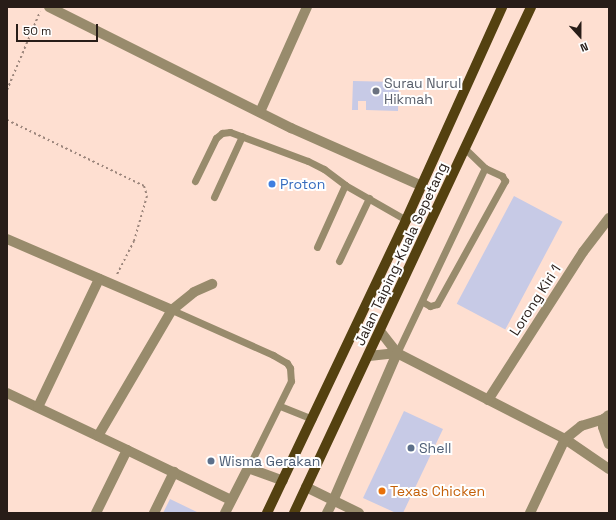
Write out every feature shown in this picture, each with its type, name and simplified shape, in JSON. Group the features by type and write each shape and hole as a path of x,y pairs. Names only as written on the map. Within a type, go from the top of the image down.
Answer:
{"main road":[{"name":"Jalan Taiping-Kuala Sepetang","path":"267,513 422,186 502,7"},
{"name":"Jalan Taiping-Kuala Sepetang","path":"294,513 369,356 531,7"}],"street":[{"path":"49,7 260,112 422,186"},
{"path":"260,112 307,7"},
{"name":"Lorong Kiri 1","path":"488,400 583,252 609,218"},
{"path":"7,239 172,310"},
{"path":"38,407 99,279"},
{"path":"98,436 172,310 194,292 212,284"},
{"path":"380,331 397,353 565,439 609,470"},
{"path":"369,356 397,353"},
{"path":"327,513 397,353"},
{"path":"7,393 231,500"},
{"path":"530,513 565,439 581,426 607,417"},
{"path":"607,417 603,427 609,444"},
{"path":"96,513 127,450"},
{"path":"225,513 248,468 283,481"},
{"path":"154,513 174,472"},
{"path":"306,487 359,513"}],"lane":[{"path":"195,182 216,138 222,134 230,132 308,161 345,185 406,220"},
{"path":"214,197 242,136"},
{"path":"423,302 430,306 437,304 505,181 502,176 485,168 465,149"},
{"path":"397,353 423,302 485,168"},
{"path":"317,247 345,185"},
{"path":"339,261 369,198"},
{"path":"172,310 273,355 287,363 291,374 291,381 280,406 248,468"},
{"path":"280,406 312,419"}],"path":[{"path":"7,90 42,7"},
{"path":"7,120 144,186 147,196 134,241 113,284"}],"building":[{"name":"Surau Nurul Hikmah","path":"353,81 399,82 398,111 366,110 366,101 358,101 358,110 352,110"},
{"path":"514,196 563,222 505,330 457,304"},
{"path":"404,411 443,429 403,513 396,513 363,498"},
{"path":"170,499 199,513 163,513"}],"place":[{"name":"Surau Nurul Hikmah","path":"376,91"},
{"name":"Proton","path":"272,184"},
{"name":"Shell","path":"411,448"},
{"name":"Wisma Gerakan","path":"211,461"},
{"name":"Texas Chicken","path":"382,491"}]}
